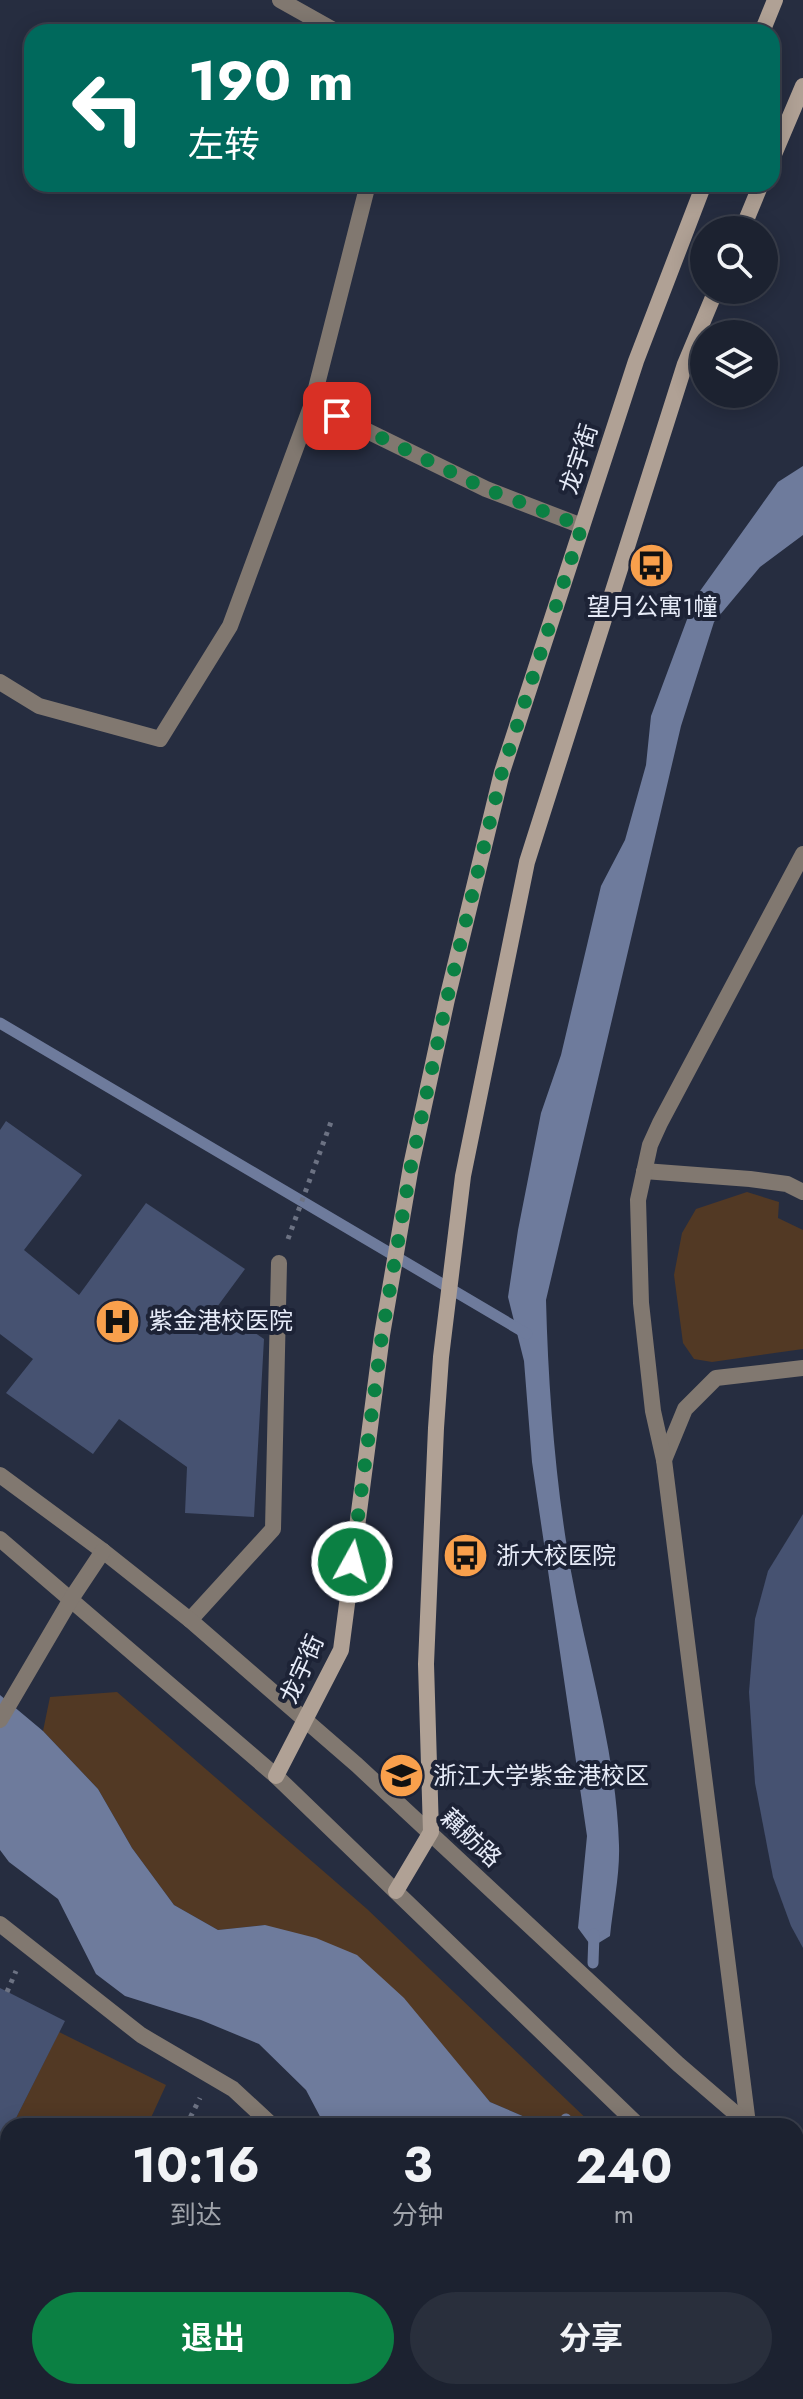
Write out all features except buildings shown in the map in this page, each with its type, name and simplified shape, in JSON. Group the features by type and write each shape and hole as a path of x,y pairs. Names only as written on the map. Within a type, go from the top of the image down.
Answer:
{"street":[{"path":"280,0 323,24"},
{"path":"765,24 775,0"},
{"path":"780,140 803,86"},
{"path":"0,682 39,706 160,739 230,626 312,404 366,192"},
{"name":"龙宇街","path":"276,1776 341,1650 382,1335 411,1166 447,999 502,772 636,361 701,192"},
{"path":"748,216 758,192"},
{"path":"396,1891 431,1832 426,1664 441,1357 463,1176 527,862 685,364 710,304"},
{"path":"312,404 486,489 582,526"},
{"path":"748,2118 664,1460 653,1411 641,1303 638,1200 650,1145 660,1123 803,854"},
{"path":"644,1171 750,1179 787,1184 803,1192"},
{"path":"190,1620 273,1529 279,1263"},
{"path":"664,1460 685,1409 716,1378 803,1368"},
{"name":"藕舫路","path":"0,1475 190,1620 431,1832 678,2064 741,2118"},
{"path":"0,1539 276,1776 631,2118"},
{"path":"0,1720 103,1551"},
{"path":"0,1924 141,2035 233,2089 264,2118"}],"path":[{"path":"279,1263 331,1122"}],"shaded area":[{"path":"747,1192 779,1202 778,1218 803,1230 803,1349 712,1362 694,1359 683,1343 674,1275 682,1233 696,1209"},
{"path":"117,1692 367,1909 586,2118 527,2118 490,2102 445,2049 265,1925 218,1930 174,1905 132,1848 98,1789 43,1731 50,1697"},
{"path":"59,2032 166,2085 151,2118 16,2118"}],"water":[{"path":"803,466 803,535 760,567 714,622 681,726 546,1300 552,1421 562,1511 572,1579 612,1768 616,1807 619,1856 610,1936 592,1947 578,1928 587,1836 532,1462 524,1361 508,1297 541,1113 561,1055 601,886 625,840 646,765 651,716 695,598 778,482"},
{"path":"0,1695 43,1731 98,1789 132,1848 174,1905 218,1930 265,1925 316,1938 357,1955 404,1998 490,2102 527,2118 321,2118 306,2090 259,2044 201,2020 125,1996 96,1974 58,1899 9,1862 0,1850"}],"waterway":[{"path":"0,1023 527,1334"},
{"path":"593,1963 594,1934"}],"place":[{"name":"望月公寓1幢","path":"652,565"},
{"name":"紫金港校医院","path":"118,1321"},
{"name":"浙大校医院","path":"465,1556"},
{"name":"浙江大学紫金港校区","path":"402,1776"}],"route":[{"path":"337,416 486,489 582,526 502,772 447,999 411,1166 382,1335 352,1562"}]}
